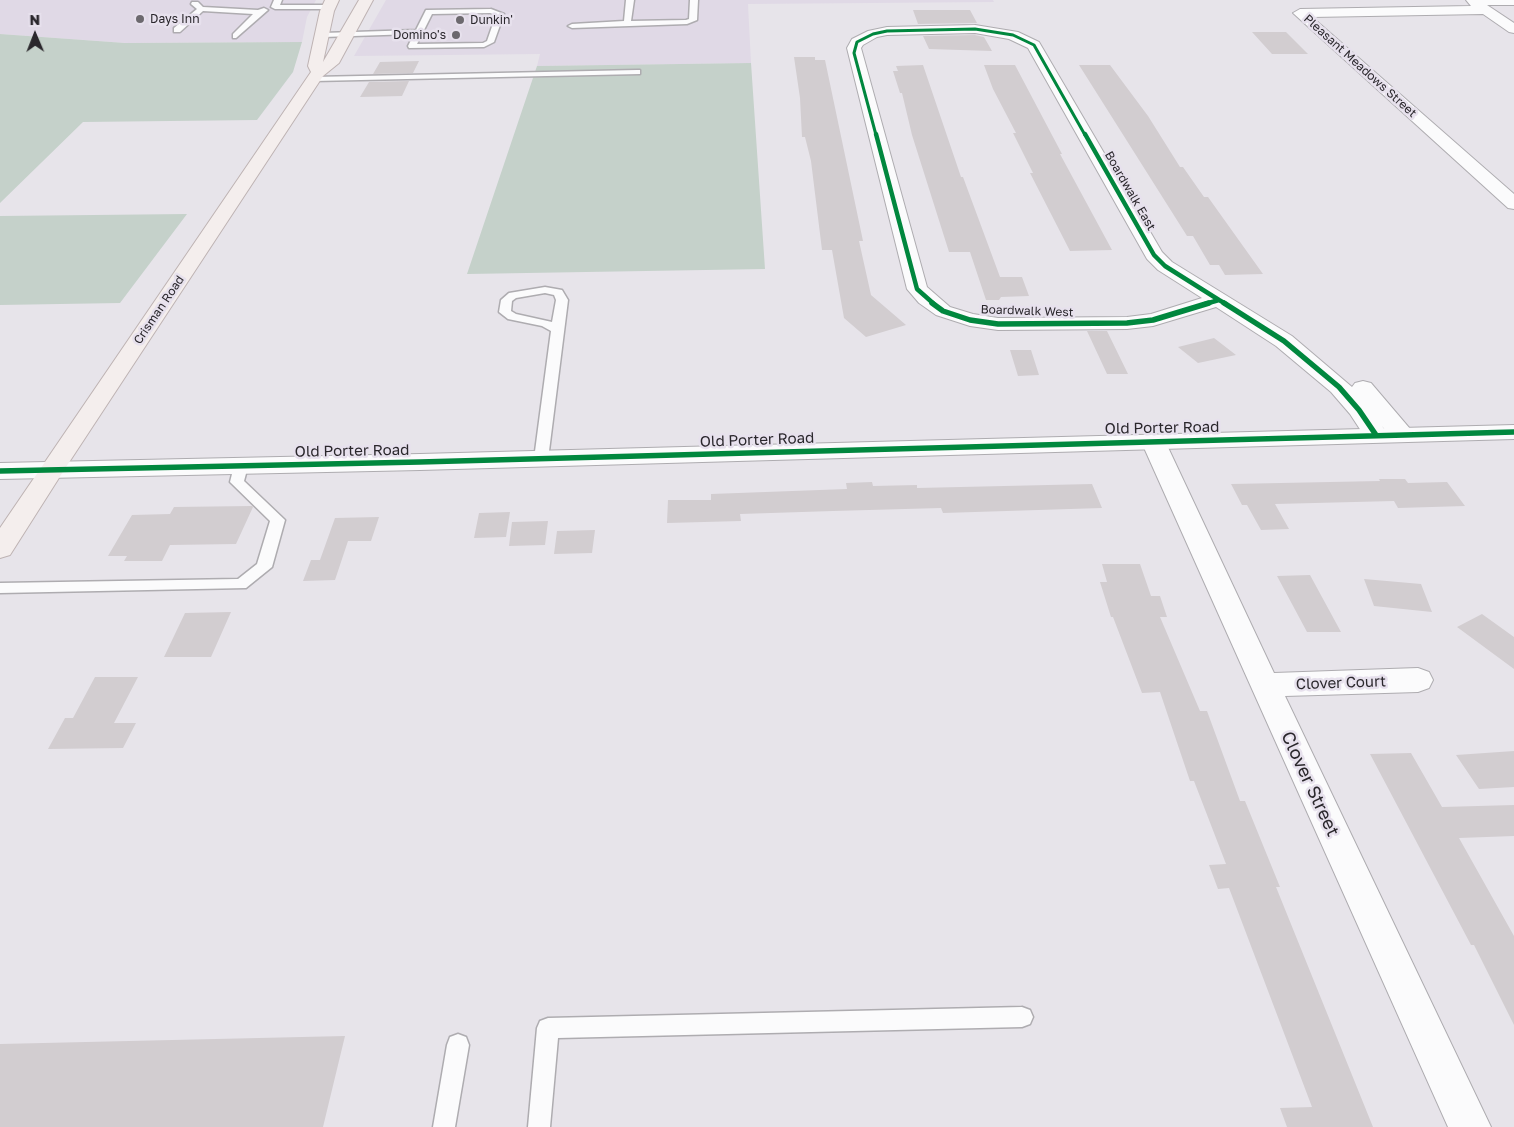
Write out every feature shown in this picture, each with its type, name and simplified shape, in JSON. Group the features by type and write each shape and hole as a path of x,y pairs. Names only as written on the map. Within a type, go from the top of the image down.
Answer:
{"main road":[{"name":"Crisman Road","path":"0,549 51,470 317,75 332,63 366,0"},
{"path":"317,75 315,66 330,4"}],"street":[{"path":"1472,1 1514,1"},
{"path":"1472,1 1514,29"},
{"name":"Pleasant Meadows Street","path":"1486,10 1300,13 1514,204"},
{"name":"Boardwalk East","path":"857,42 873,34 887,31 974,29 1013,35 1034,45 1154,255 1165,266 1284,341 1338,387 1359,410 1376,436"},
{"name":"Boardwalk West","path":"857,42 854,53 917,289 926,300 943,311 970,320 998,324 1127,324 1153,320 1219,300"},
{"name":"Boardwalk East","path":"1284,341 1310,352 1340,369 1364,389 1402,435"},
{"name":"Old Porter Road","path":"0,471 542,459 1514,432"},
{"name":"Clover Street","path":"1153,441 1264,686 1470,1127"},
{"name":"Clover Court","path":"1264,686 1418,680"}],"lane":[{"path":"199,0 193,3 201,10 259,12"},
{"path":"626,23 630,0"},
{"path":"572,26 687,22 693,20 694,0"},
{"path":"236,36 259,12 276,4 330,4"},
{"path":"177,30 201,10"},
{"path":"491,11 500,14 490,42 484,45 412,46 426,16 428,12 491,11"},
{"path":"414,41 481,39 485,36 492,19 484,16 426,16"},
{"path":"323,35 418,32"},
{"path":"317,75 637,72"},
{"path":"542,459 562,300 558,292 545,290 527,291 513,295 507,300 505,312 512,317 545,323 557,329"},
{"path":"0,588 242,584 264,567 278,520 237,482 242,466"},
{"path":"538,1127 548,1028 1022,1016"},
{"path":"444,1127 458,1045"}],"shaded area":[{"path":"0,0 316,0 307,17 302,42 125,43 0,34"},
{"path":"386,0 993,0 994,2 748,4 751,63 537,66 540,54 354,56"},
{"path":"0,34 125,43 302,42 293,72 257,120 83,122 0,203"},
{"path":"751,63 765,269 467,274 537,66"},
{"path":"187,214 120,303 0,305 0,216"}],"building":[{"path":"913,10 970,10 977,23 918,24"},
{"path":"1252,32 1286,32 1308,54 1272,54"},
{"path":"975,35 984,37 992,51 929,49 923,36"},
{"path":"794,57 815,57 815,60 825,60 863,241 859,241 871,295 906,325 866,337 844,318 832,250 822,250 811,161 805,137 802,137 800,98"},
{"path":"419,61 413,73 373,74 380,62"},
{"path":"923,65 961,177 963,177 1000,277 1022,277 1029,296 1001,297 999,300 986,300 970,252 949,252 912,135 902,93 900,93 893,71 898,71 896,66"},
{"path":"984,65 1015,65 1112,250 1070,251 1030,173 1033,173 1013,133 1016,133 993,89"},
{"path":"1079,65 1110,65 1148,116 1180,167 1183,167 1204,197 1208,197 1263,274 1225,275 1219,265 1210,265 1193,236 1187,236"},
{"path":"409,81 402,96 360,97 369,82"},
{"path":"1087,331 1107,331 1128,374 1107,374"},
{"path":"1214,338 1236,355 1198,363 1178,347"},
{"path":"1010,350 1031,350 1039,375 1018,376"},
{"path":"1379,479 1405,479 1408,483 1447,482 1465,506 1398,508 1394,501 1275,504 1289,529 1261,530 1247,505 1242,505 1231,484 1380,481"},
{"path":"872,482 873,486 917,485 917,488 1092,484 1102,508 943,513 941,508 740,514 741,521 667,523 668,500 711,500 711,494 847,489 846,483"},
{"path":"252,506 236,544 170,545 162,561 124,561 127,556 108,556 132,515 170,514 174,507"},
{"path":"510,512 506,537 474,538 479,513"},
{"path":"379,517 371,541 348,541 335,580 303,581 311,560 320,560 335,518"},
{"path":"548,521 545,545 509,546 512,522"},
{"path":"595,530 592,553 554,554 557,531"},
{"path":"1102,564 1140,564 1151,596 1160,596 1167,617 1160,617 1200,711 1207,711 1240,801 1245,801 1280,887 1276,887 1373,1127 1287,1127 1280,1108 1312,1107 1229,888 1218,889 1209,865 1226,864 1194,781 1190,781 1160,692 1142,693 1113,617 1111,617 1100,582 1107,582"},
{"path":"1310,575 1341,632 1307,632 1277,576"},
{"path":"1364,579 1421,584 1432,612 1374,606"},
{"path":"231,612 211,657 164,657 185,613"},
{"path":"1482,614 1514,637 1514,669 1457,627"},
{"path":"95,677 138,677 114,723 136,723 123,748 48,749 65,718 73,718"},
{"path":"1514,751 1514,787 1479,789 1456,755"},
{"path":"1411,753 1442,807 1514,805 1514,836 1459,838 1514,936 1514,1025 1474,945 1471,945 1370,754"},
{"path":"345,1036 323,1127 0,1127 0,1044"}],"cycle path":[{"path":"1219,300 1153,320 1127,323 998,324 970,320 943,311 926,299 917,289 854,53 857,42 873,34 887,31 975,29 1013,35 1034,45 1154,255 1165,266 1219,300 1284,341 1339,387 1359,410 1376,435"},
{"path":"0,471 420,462 1514,432"}],"place":[{"name":"Days Inn","path":"140,19"},
{"name":"Dunkin'","path":"460,20"},
{"name":"Domino's","path":"456,35"}]}
